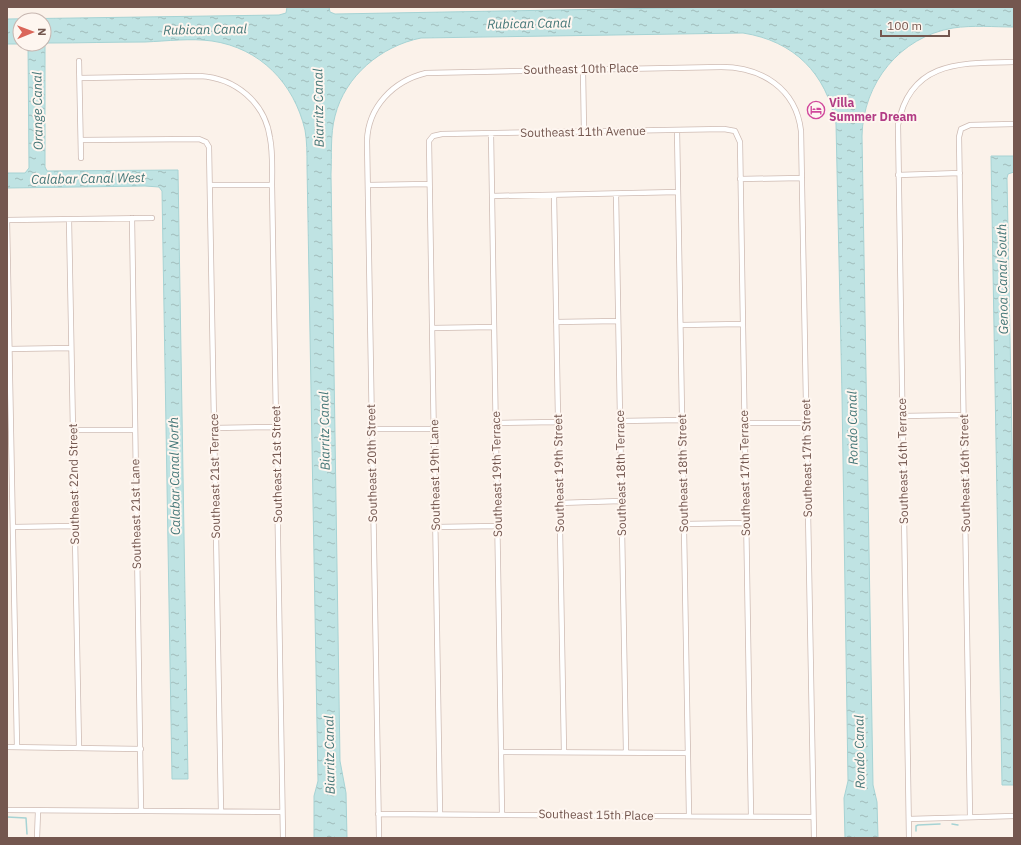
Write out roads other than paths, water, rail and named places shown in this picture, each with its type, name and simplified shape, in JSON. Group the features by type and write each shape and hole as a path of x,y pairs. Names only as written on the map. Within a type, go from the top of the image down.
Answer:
{"street":[{"path":"79,61 81,158"},
{"name":"Southeast 16th Terrace","path":"909,838 897,130 904,103 914,88 930,74 947,66 966,63 1014,62"},
{"name":"Southeast 10th Place","path":"387,94 402,83 426,73 733,67 755,71 777,85"},
{"path":"583,70 584,132"},
{"name":"Southeast 21st Street","path":"80,78 208,77 232,84 249,96 259,109 269,131 272,185 282,838"},
{"name":"Southeast 17th Street","path":"777,85 789,98 799,119 802,135 814,838"},
{"name":"Southeast 20th Street","path":"379,838 367,132 376,110 387,94"},
{"name":"Southeast 16th Street","path":"970,817 959,138 961,129 970,125 1014,124"},
{"name":"Southeast 11th Avenue","path":"432,137 439,134 724,129 735,131"},
{"name":"Southeast 18th Street","path":"677,130 689,815"},
{"name":"Southeast 17th Terrace","path":"735,131 740,140 751,816"},
{"name":"Southeast 19th Terrace","path":"491,134 502,814"},
{"name":"Southeast 19th Lane","path":"432,137 429,147 429,184 440,813"},
{"name":"Southeast 21st Terrace","path":"81,140 199,139 206,142 210,149 220,811"},
{"path":"898,175 960,173"},
{"path":"740,179 802,178"},
{"path":"368,185 429,184"},
{"path":"210,186 272,185"},
{"path":"492,196 678,192"},
{"name":"Southeast 18th Terrace","path":"616,194 626,752"},
{"name":"Southeast 19th Street","path":"554,195 564,752"},
{"name":"Southeast 21st Lane","path":"132,218 142,810"},
{"path":"17,747 13,527 9,432 7,220 152,218"},
{"name":"Southeast 22nd Street","path":"69,220 79,748"},
{"path":"556,322 618,321"},
{"path":"681,325 742,324"},
{"path":"432,328 494,327"},
{"path":"9,349 71,348"},
{"path":"902,416 964,415"},
{"path":"620,421 682,420"},
{"path":"496,423 558,422"},
{"path":"744,423 806,423"},
{"path":"214,428 276,427"},
{"path":"372,429 434,429"},
{"path":"73,430 135,430"},
{"path":"559,503 621,501"},
{"path":"684,524 746,523"},
{"path":"13,527 74,526"},
{"path":"436,527 497,526"},
{"path":"7,747 141,749"},
{"path":"501,752 688,753"},
{"path":"7,810 282,812"},
{"path":"37,838 38,810"},
{"name":"Southeast 15th Place","path":"378,814 440,813 813,817"},
{"path":"909,819 1014,816"}],"water":[{"path":"287,7 329,7 330,12 335,14 725,7 1014,7 1014,27 976,26 953,28 934,33 917,41 901,52 877,81 869,98 864,117 862,136 873,785 877,802 878,838 845,838 844,798 848,781 836,124 824,89 816,75 805,62 778,43 743,33 421,38 392,48 367,65 347,88 340,101 332,130 331,174 340,761 346,793 347,838 314,838 314,796 318,781 307,152 305,130 300,113 293,97 272,70 260,60 245,51 229,45 204,40 52,43 52,18 279,15 286,13"},
{"path":"7,19 12,19 12,44 7,44"},
{"path":"28,52 45,52 45,167 47,171 178,170 188,779 172,779 162,191 159,187 145,186 7,188 7,173 25,173 29,168"},
{"name":"Genoa Canal South","path":"991,156 1014,156 1014,172 1008,174 1007,178 1014,544 1014,785 1002,785"}],"waterway":[{"path":"7,817 26,818 27,834"},
{"path":"916,831 916,826 918,825 940,824"},
{"path":"952,824 958,825"}],"place":[{"name":"Villa Summer Dream","path":"816,110"}],"water label":[{"name":"Rubican Canal","path":"529,23"},
{"name":"Rubican Canal","path":"205,29"},
{"name":"Biarritz Canal","path":"318,108"},
{"name":"Orange Canal","path":"37,111"},
{"name":"Calabar Canal West","path":"88,178"},
{"name":"Rondo Canal","path":"852,428"},
{"name":"Biarritz Canal","path":"324,431"},
{"name":"Calabar Canal North","path":"174,476"},
{"name":"Rondo Canal","path":"859,752"},
{"name":"Biarritz Canal","path":"329,755"}]}
